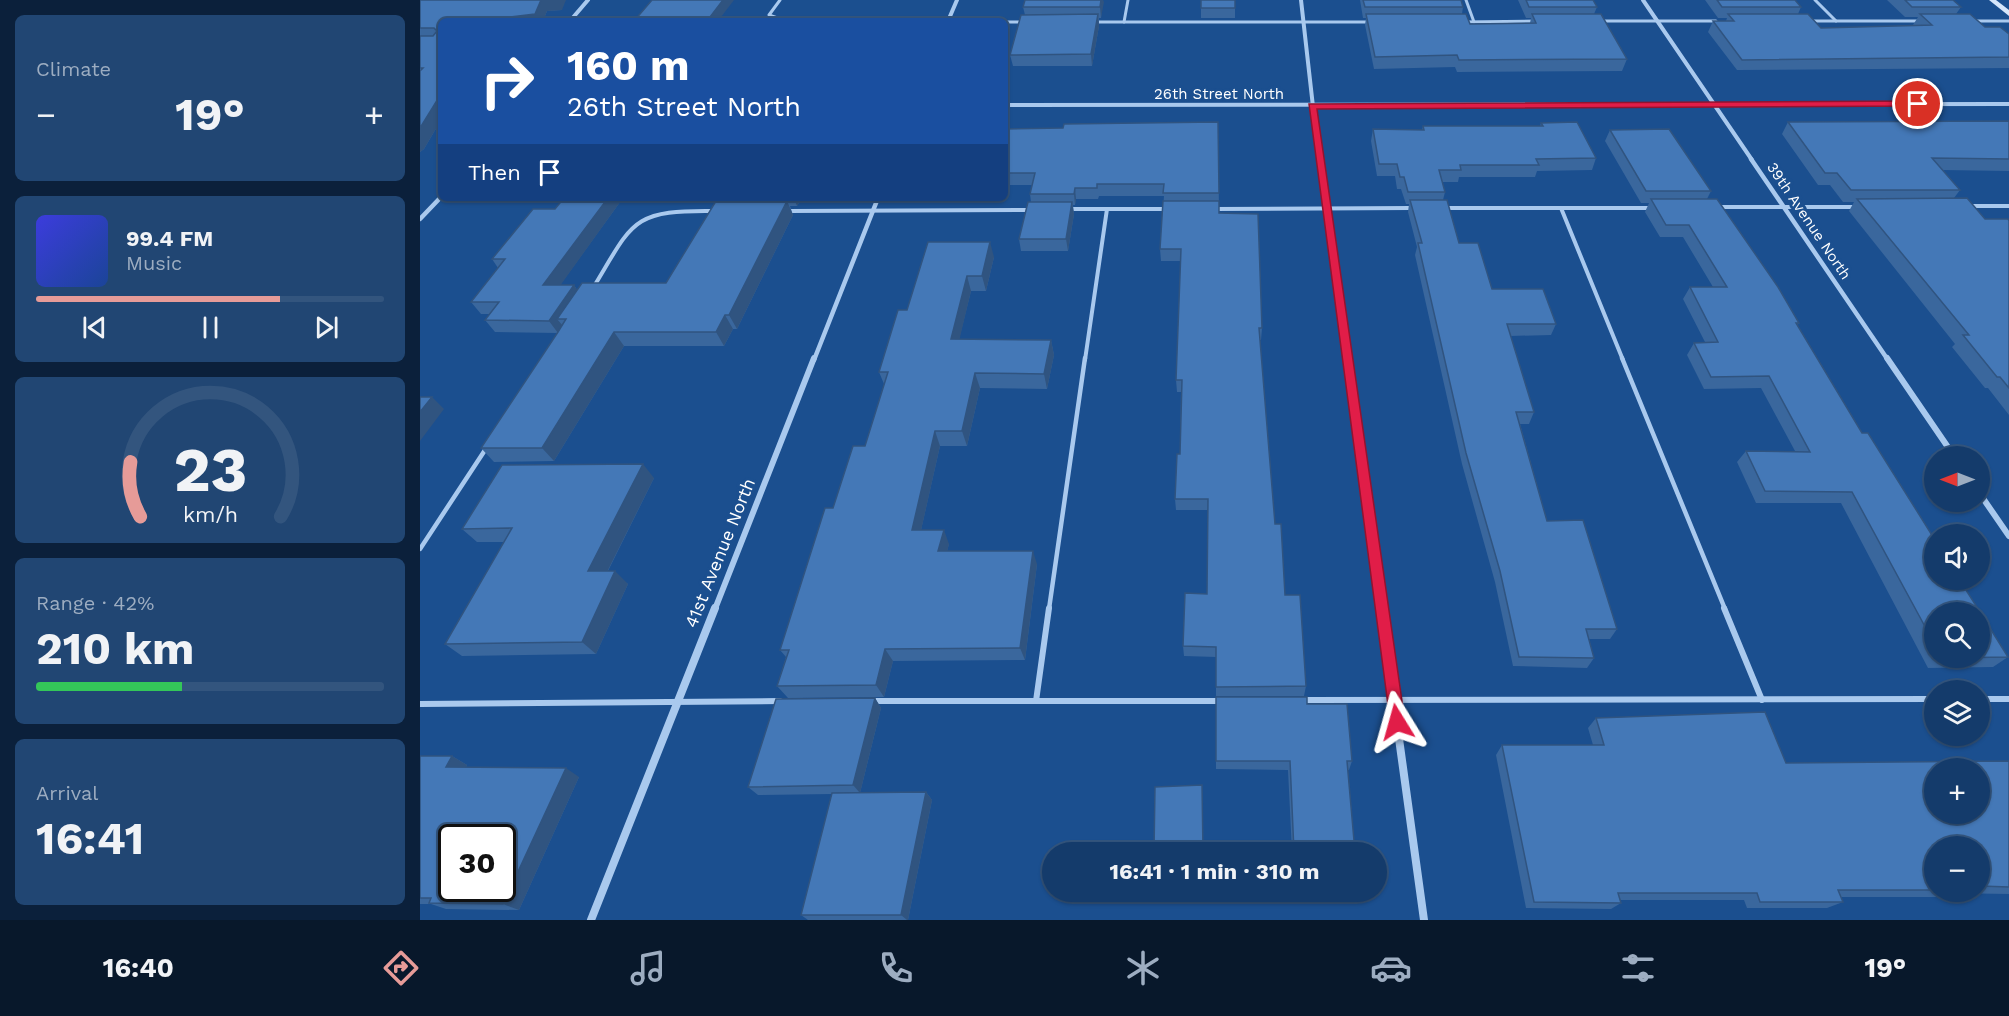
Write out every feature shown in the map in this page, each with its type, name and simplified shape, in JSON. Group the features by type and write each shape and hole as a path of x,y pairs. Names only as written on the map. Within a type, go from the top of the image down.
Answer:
{"main road":[{"path":"1992,0 2009,14"}],"street":[{"path":"573,18 588,0"},
{"path":"949,18 957,0"},
{"path":"1301,0 1312,106 1424,920"},
{"name":"39th Avenue North","path":"1644,0 1713,105 1947,446"},
{"name":"26th Street North","path":"1008,105 2009,104"},
{"path":"420,219 438,200"},
{"name":"41st Avenue North","path":"591,920 877,201"},
{"path":"1990,508 2009,536"}],"lane":[{"path":"778,18 769,15 780,0"},
{"path":"1124,22 1128,0"},
{"path":"1466,0 1474,22"},
{"path":"1815,0 1836,21"},
{"path":"1463,22 1543,21"},
{"path":"1601,21 1718,21"},
{"path":"1801,21 1928,21"},
{"path":"1963,21 2009,21"},
{"path":"1008,22 1029,22"},
{"path":"1089,22 1372,22"},
{"path":"1962,206 2009,206"},
{"path":"1713,207 1866,207"},
{"path":"1211,209 1420,208"},
{"path":"1443,208 1654,208"},
{"path":"1561,208 1762,700"},
{"path":"1036,701 1107,209"},
{"path":"1060,210 1176,209"},
{"path":"777,211 1037,210"},
{"path":"590,292 629,233 648,217 681,211 717,211"},
{"path":"420,549 492,441"},
{"path":"1298,700 1924,699"},
{"path":"1990,699 2009,699"},
{"path":"420,704 785,701"},
{"path":"868,701 1227,701"}],"building":[{"path":"420,0 541,0 535,14 503,18 438,18 438,99 420,128 420,71 423,68 420,68 420,36 433,36 437,31 434,28 420,28"},
{"path":"652,0 723,0 709,18 637,18"},
{"path":"1025,0 1101,0 1100,7 1023,7"},
{"path":"1201,0 1235,0 1235,8 1201,8"},
{"path":"1363,0 1461,0 1463,7 1365,7"},
{"path":"1526,0 1593,0 1597,7 1529,7"},
{"path":"1717,0 1795,0 1801,7 1722,7"},
{"path":"1905,0 1953,0 1961,7 1912,7"},
{"path":"1098,14 1091,54 1010,55 1021,15"},
{"path":"1366,14 1466,14 1470,24 1536,23 1532,14 1601,14 1627,59 1459,60 1457,55 1375,57"},
{"path":"1728,14 1808,14 1821,28 1932,25 1920,14 1970,14 1985,27 2000,27 2009,34 2009,57 1742,60 1713,21 1734,21"},
{"path":"2009,121 2009,159 1932,158 1960,190 1851,190 1837,173 1825,173 1788,122"},
{"path":"1218,122 1219,193 1163,193 1164,184 1097,184 1097,188 1075,188 1074,194 1030,194 1035,173 1008,173 1008,129 1063,128 1064,124"},
{"path":"1577,122 1596,158 1536,159 1539,165 1460,165 1461,170 1439,170 1445,192 1408,192 1404,177 1400,177 1397,164 1379,164 1373,129 1424,130 1423,126 1543,126 1541,123"},
{"path":"1669,129 1711,191 1646,191 1610,130"},
{"path":"1967,198 1985,219 2008,219 2009,221 2009,388 2000,377 1997,377 1963,335 1969,335 1857,199"},
{"path":"1651,199 1717,199 1778,287 1799,323 1796,323 1862,433 1868,433 1925,524 1924,590 1966,590 1974,602 1924,602 1924,625 1852,492 1765,491 1746,451 1810,452 1769,376 1711,377 1694,343 1718,342 1690,287 1727,287 1689,225 1666,225"},
{"path":"1410,200 1447,200 1459,243 1478,243 1492,289 1543,289 1556,324 1507,324 1534,412 1516,412 1547,521 1583,520 1617,629 1586,629 1594,658 1519,657 1500,571 1466,453 1418,243 1422,243"},
{"path":"562,201 606,201 543,285 574,285 549,321 485,320 499,302 471,302 505,259 492,259 533,209 555,209"},
{"path":"716,201 787,201 729,315 725,315 716,332 614,332 542,448 481,448 566,319 557,319 582,283 666,283"},
{"path":"1163,201 1219,201 1219,213 1258,214 1262,328 1259,328 1275,524 1281,524 1285,595 1300,595 1306,686 1216,687 1216,647 1183,646 1185,593 1207,594 1208,499 1175,499 1177,454 1180,454 1182,380 1176,380 1181,249 1160,249"},
{"path":"1028,202 1072,202 1066,239 1019,239"},
{"path":"928,242 990,242 982,276 967,276 951,339 1051,340 1044,374 975,373 962,431 935,431 912,530 944,530 938,551 1033,551 1020,648 885,649 876,685 777,686 789,650 780,650 825,508 833,508 853,446 865,446 888,372 879,372 898,310 907,310"},
{"path":"420,397 432,397 420,412"},
{"path":"643,464 588,571 615,571 582,642 445,644 512,528 462,529 502,465"},
{"path":"1990,628 2008,657 1990,657"},
{"path":"1216,697 1307,697 1307,704 1347,704 1352,761 1347,761 1354,842 1294,842 1290,761 1216,761"},
{"path":"875,698 853,785 748,787 776,699"},
{"path":"1765,712 1786,763 1924,762 1924,824 1990,824 1990,761 2009,761 2009,887 1990,886 1990,836 1924,836 1924,890 1838,890 1843,902 1760,902 1757,893 1618,893 1621,903 1534,902 1502,745 1604,745 1596,718"},
{"path":"420,756 452,756 446,767 566,768 516,876 516,824 438,824 438,902 504,902 503,904 429,903 431,898 420,898"},
{"path":"1202,785 1203,842 1154,842 1155,787"},
{"path":"926,792 901,915 801,915 832,793"}],"route":[{"path":"1397,722 1312,106 1918,104"}]}
